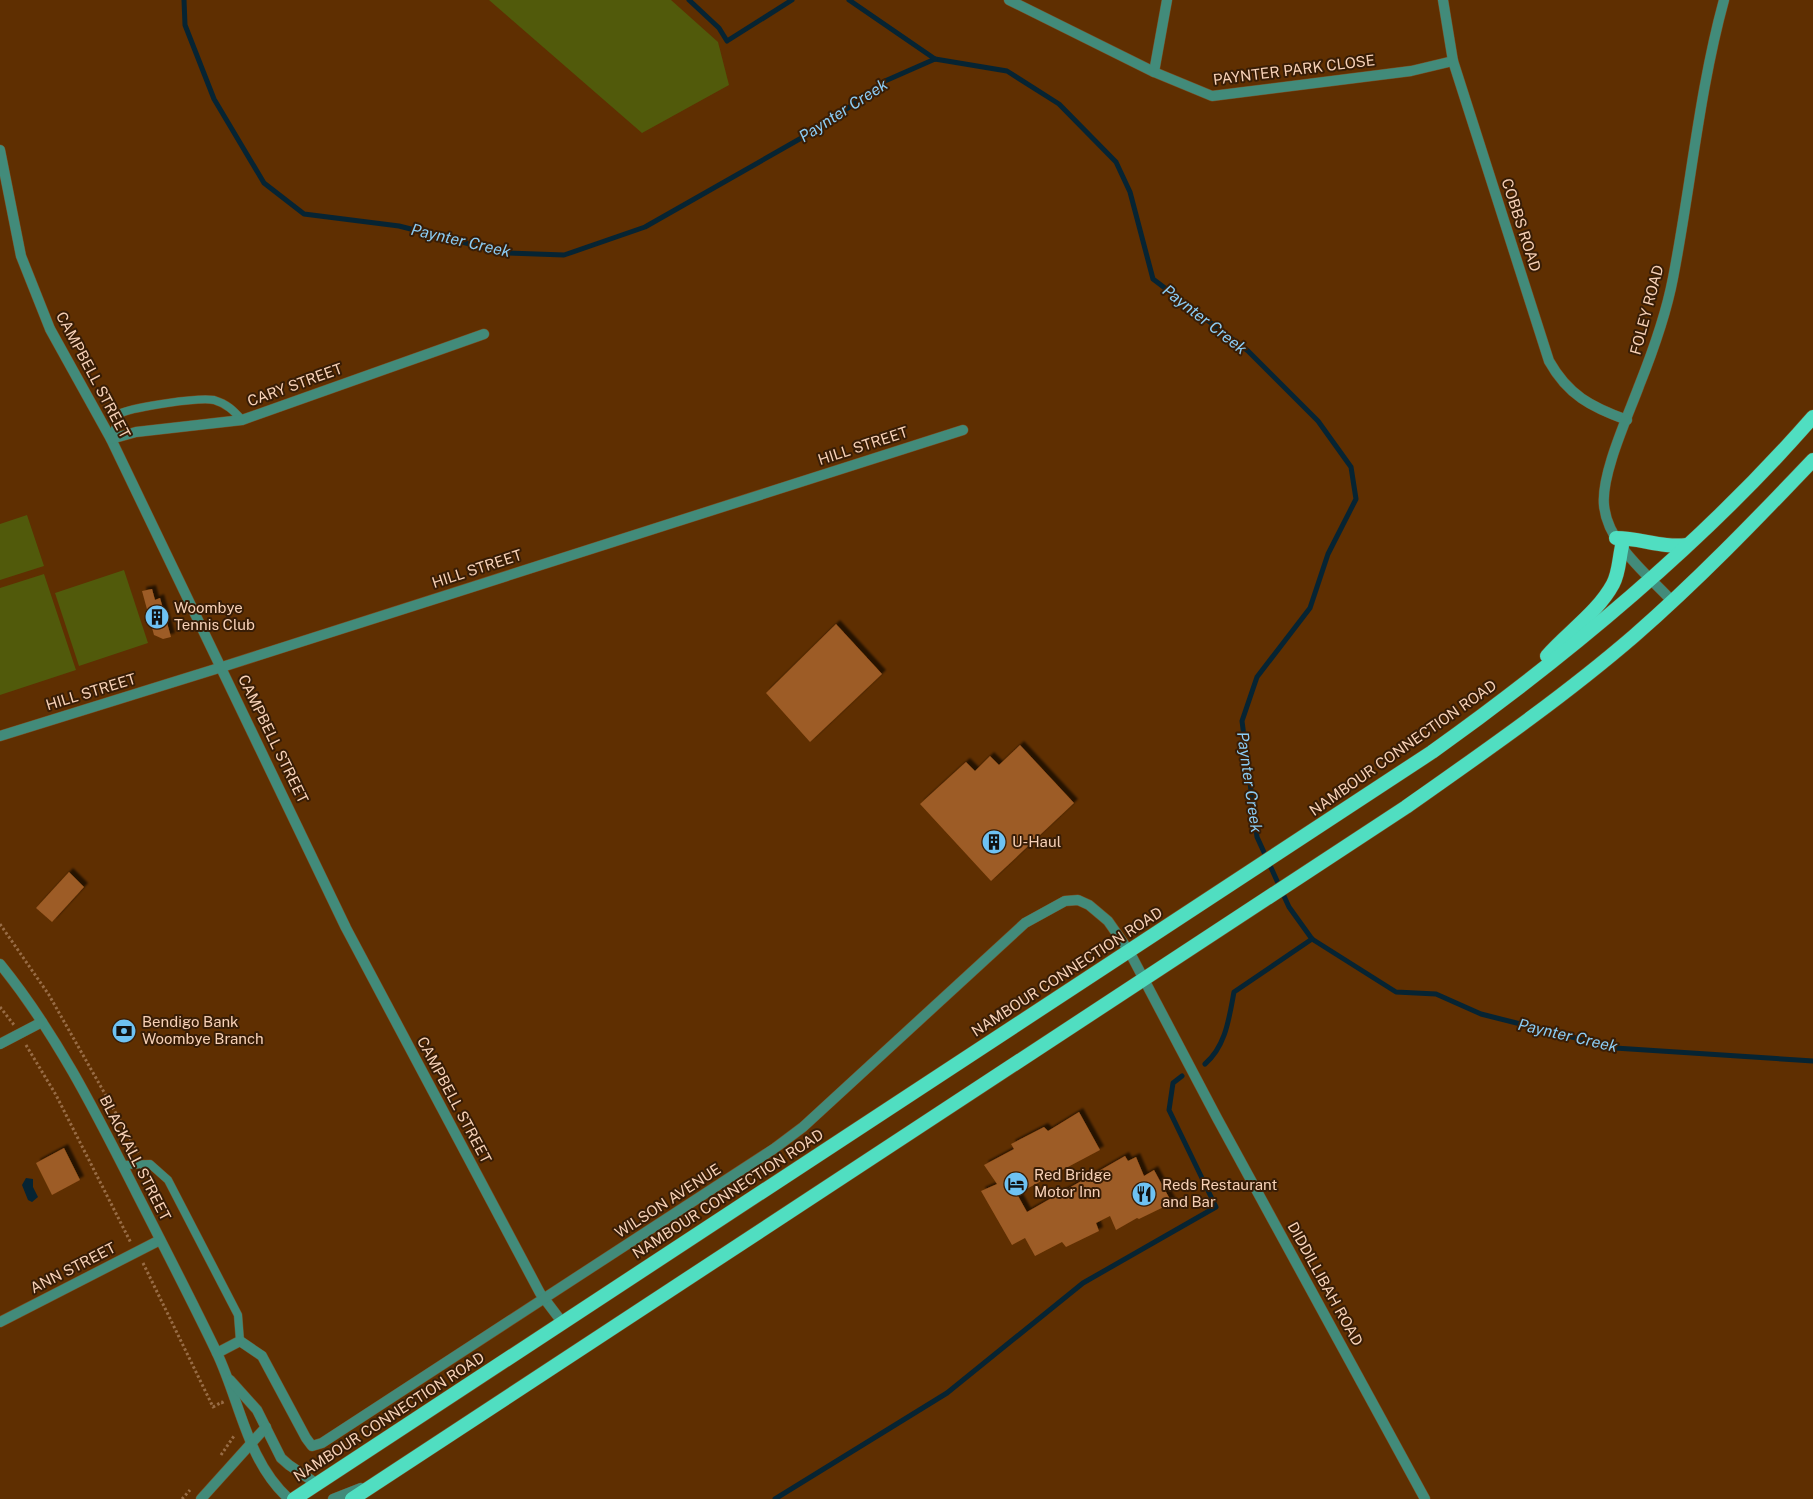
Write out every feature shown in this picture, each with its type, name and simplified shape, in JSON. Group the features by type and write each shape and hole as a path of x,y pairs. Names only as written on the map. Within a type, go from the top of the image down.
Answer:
{"highway":[{"name":"NAMBOUR CONNECTION ROAD","path":"294,1499 1432,752 1524,683 1651,578 1740,495 1813,417"},
{"path":"352,1499 1313,869 1406,807 1518,728 1564,693 1672,601 1744,532 1813,460"},
{"path":"1524,683 1564,636 1598,607 1613,584 1619,542 1638,538 1659,546 1687,545"}],"street":[{"name":"PAYNTER PARK CLOSE","path":"1009,0 1154,72 1212,96 1412,71 1453,61"},
{"path":"1154,72 1167,0"},
{"name":"COBBS ROAD","path":"1443,0 1453,61 1548,360 1556,374 1580,399 1627,420"},
{"name":"FOLEY ROAD","path":"1672,601 1619,542 1606,518 1604,492 1627,420 1652,353 1673,280 1713,40 1724,0"},
{"name":"CAMPBELL STREET","path":"0,150 21,256 50,329 110,439 346,928 544,1298 562,1322"},
{"name":"CARY STREET","path":"110,439 136,432 242,420 484,334"},
{"name":"HILL STREET","path":"0,736 222,668 963,430"},
{"name":"WILSON AVENUE","path":"240,1340 262,1356 312,1446 322,1443 775,1148 803,1127 1010,934 1041,913 1065,901 1078,900 1089,905 1108,921 1129,951"},
{"name":"DIDDILLIBAH ROAD","path":"1129,951 1425,1499"},
{"name":"BLACKALL STREET","path":"0,964 42,1022 82,1087 217,1353 251,1443 277,1488 289,1499"},
{"path":"0,1044 42,1022"},
{"name":"ANN STREET","path":"0,1322 160,1240"},
{"path":"217,1353 240,1340"},
{"name":"BLACKALL STREET","path":"227,1376 257,1410 281,1458 289,1466 317,1484"},
{"path":"201,1499 266,1427"},
{"path":"333,1499 378,1481"}],"lane":[{"path":"110,439 120,413 138,406 212,400 230,407 242,420"},
{"path":"122,1165 150,1164 168,1180 238,1315 240,1340"}],"path":[{"path":"0,924 64,1020 143,1164"},
{"path":"0,1007 20,1034 56,1095 179,1333 213,1407 222,1402 224,1407"},
{"path":"217,1460 229,1444 234,1430"},
{"path":"182,1499 194,1486"}],"green space":[{"path":"489,0 671,0 718,42 729,85 642,133"},
{"path":"27,515 44,566 0,580 0,524"},
{"path":"124,570 148,643 79,666 55,593"},
{"path":"44,574 76,670 0,695 0,588"}],"water":[{"path":"26,1178 33,1179 33,1187 38,1197 32,1202 28,1200 22,1185"}],"building":[{"name":"Woombye Tennis Club","path":"152,589 155,600 160,598 171,637 163,639 154,635 142,591"},
{"path":"836,624 882,674 810,742 766,693"},
{"name":"U-Haul","path":"1020,745 1074,803 991,881 920,804 966,762 975,771 990,756 999,765"},
{"path":"69,872 84,887 52,922 36,908"},
{"name":"Red Bridge Motor Inn","path":"1079,1112 1100,1150 1017,1194 1027,1212 1125,1156 1128,1161 1136,1157 1144,1176 1154,1170 1172,1203 1139,1219 1137,1218 1116,1230 1110,1216 1096,1223 1099,1231 1066,1247 1062,1242 1035,1256 1025,1238 1012,1245 981,1191 997,1184 984,1165 1014,1149 1011,1144 1044,1127 1048,1131"},
{"path":"64,1148 80,1180 52,1195 36,1163"}],"waterway":[{"name":"Paynter Creek","path":"184,0 185,25 214,99 264,183 304,214 399,226 505,253 564,255 645,227 826,124 885,81 935,59 1007,71 1059,104 1116,162 1130,192 1153,279 1248,351 1318,421 1351,467 1356,499 1328,554 1310,608 1257,677 1242,721 1257,837 1289,907 1312,939 1396,992 1436,994 1481,1014 1615,1048 1813,1061"},
{"path":"689,0 719,28 727,41 792,0"},
{"path":"849,0 935,59"},
{"path":"1205,1064 1218,1049 1226,1031 1234,992 1312,939"},
{"path":"775,1499 947,1393 1083,1283 1216,1207 1169,1110 1173,1083 1182,1076"}],"place":[{"name":"Woombye Tennis Club","path":"157,617"},
{"name":"U-Haul","path":"994,842"},
{"name":"Bendigo Bank Woombye Branch","path":"124,1031"},
{"name":"Red Bridge Motor Inn","path":"1016,1184"},
{"name":"Reds Restaurant and Bar","path":"1144,1194"}]}
